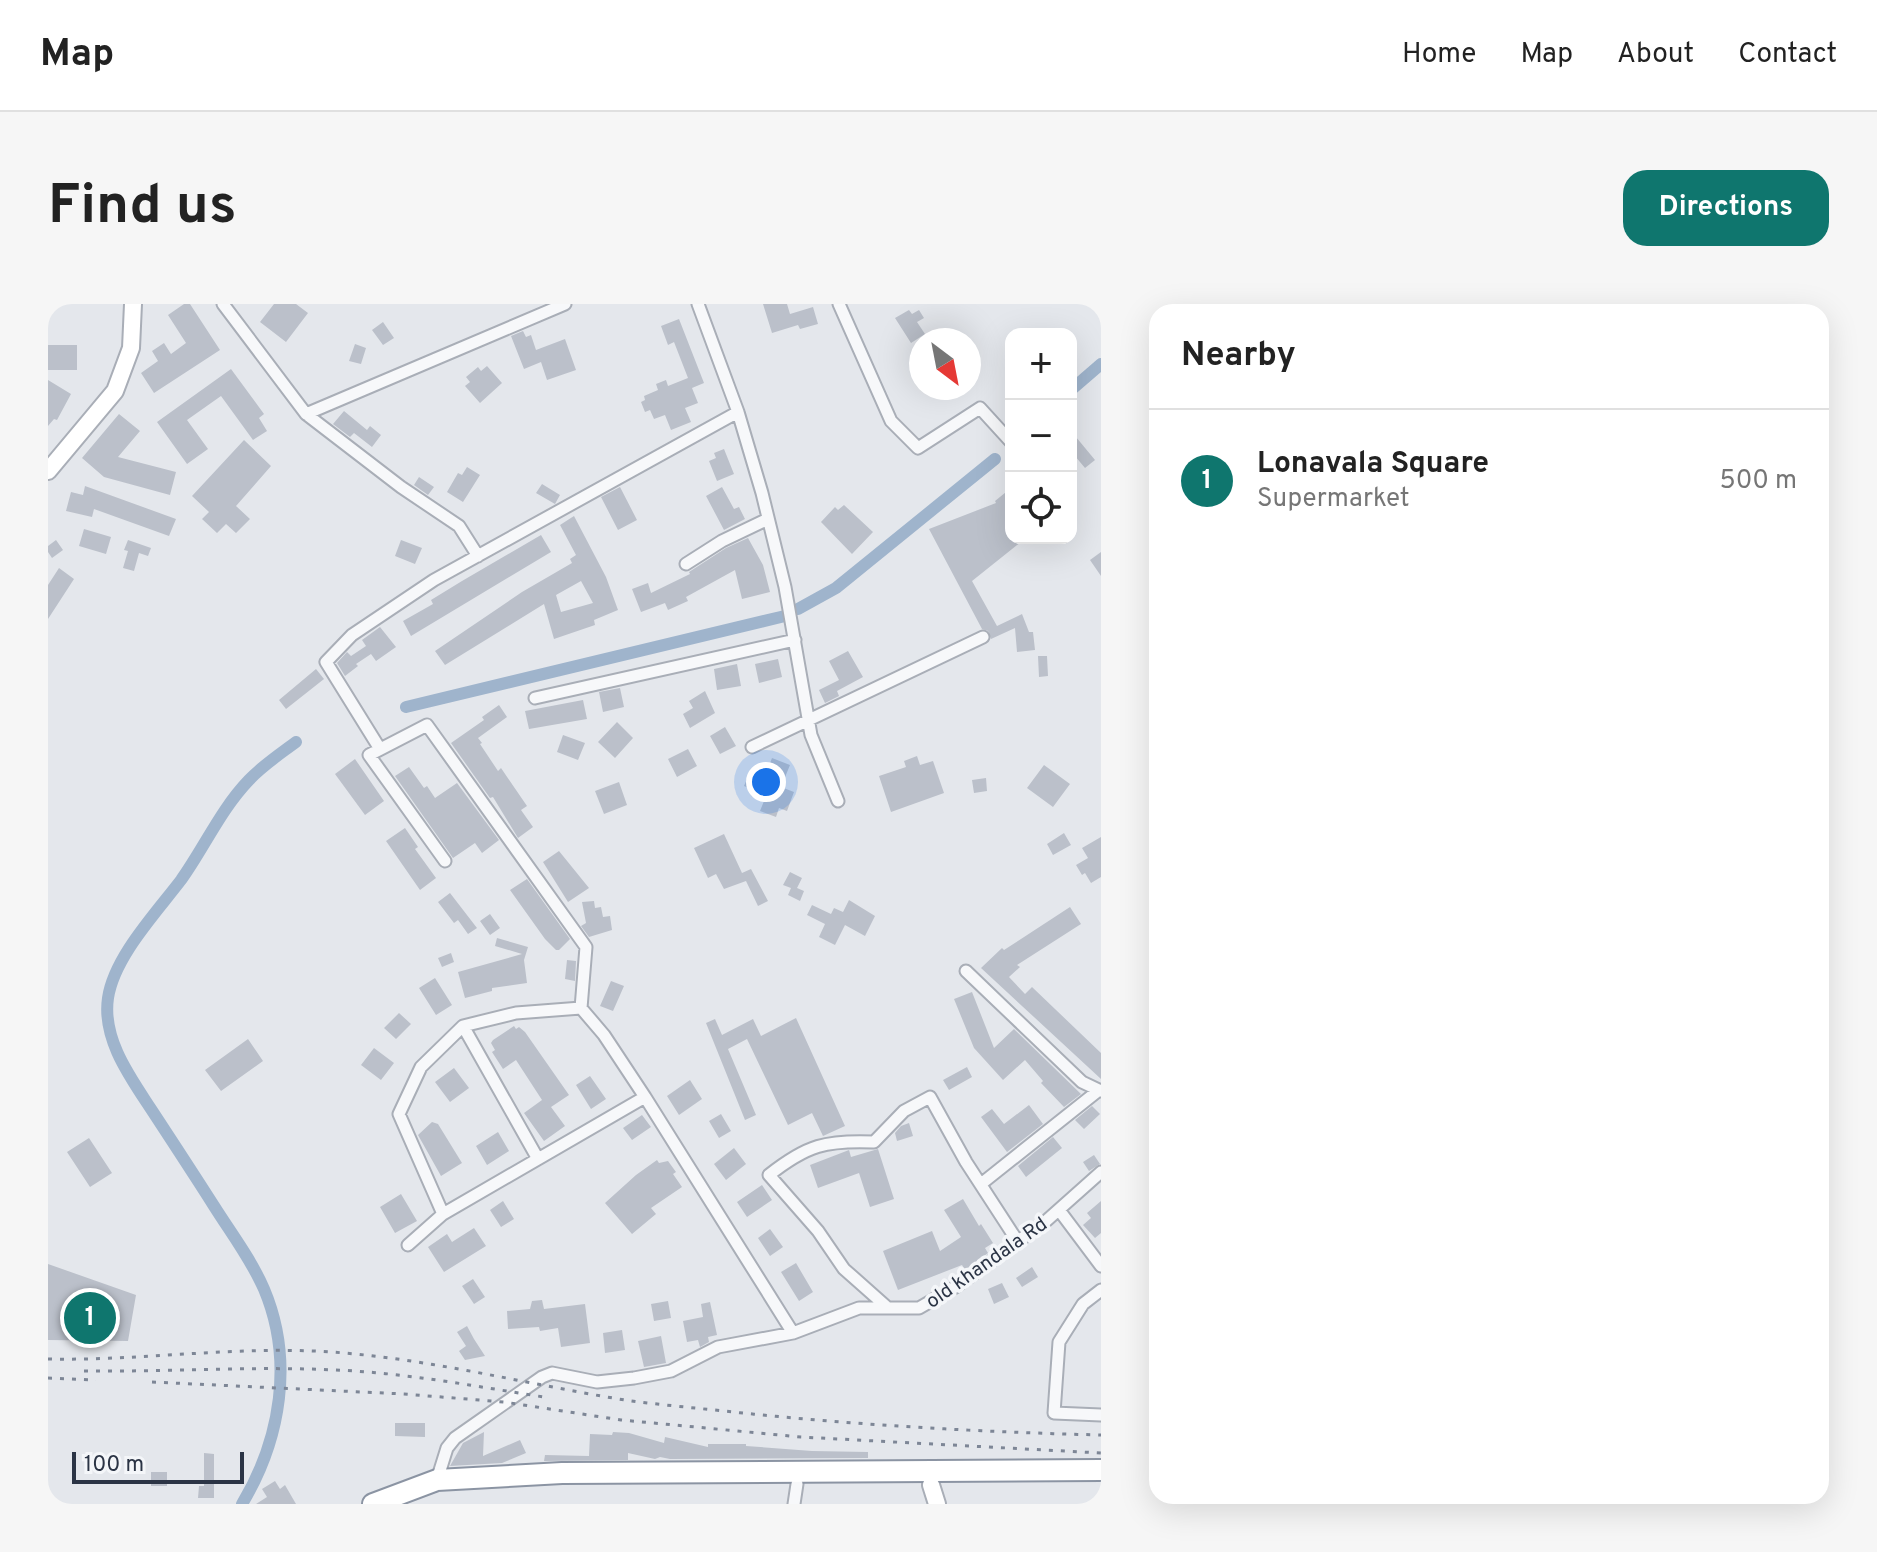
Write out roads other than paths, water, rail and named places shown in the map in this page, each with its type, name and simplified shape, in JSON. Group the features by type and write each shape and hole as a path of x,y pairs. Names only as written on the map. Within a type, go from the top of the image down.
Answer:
{"highway":[{"path":"373,1504 437,1480 562,1473 1101,1470"},
{"path":"394,1504 437,1492 488,1488 934,1495 1101,1483"}],"main road":[{"path":"48,471 115,391 131,348 133,304"}],"street":[{"path":"223,304 306,414 401,487 459,526 478,556"},
{"path":"306,414 565,304"},
{"path":"698,304 738,412 768,519 795,640 811,735 838,801"},
{"path":"839,304 891,421 918,448 980,408 1005,435"},
{"path":"380,749 326,662 352,635 434,580 738,412"},
{"path":"686,564 722,541 768,519"},
{"path":"752,747 983,637"},
{"path":"535,698 795,640"},
{"path":"445,861 369,755 427,725 586,947 581,1008 604,1035 645,1097 793,1333"},
{"path":"966,971 1082,1082 1100,1090 981,1184"},
{"path":"443,1214 399,1114 421,1067 463,1026 516,1013 581,1008"},
{"path":"463,1026 538,1159"},
{"path":"408,1245 443,1214 645,1097"},
{"path":"888,1308 844,1269 818,1231 769,1175 795,1154 838,1141 874,1142 904,1111 930,1097 1018,1242"},
{"name":"old khandala Rd","path":"437,1480 447,1448 455,1438 504,1402 552,1373 597,1382 634,1378 671,1371 718,1347 793,1333 859,1308 919,1308 957,1286 1018,1242 1101,1172"},
{"path":"1059,1210 1101,1266"},
{"path":"1101,1290 1083,1304 1059,1342 1054,1413 1101,1415"}],"waterway":[{"path":"1077,385 1101,364"},
{"path":"798,609 836,588 995,459"},
{"path":"406,707 785,616"},
{"path":"242,1504 266,1453 279,1399 279,1343 273,1316 264,1289 247,1257 119,1057 109,1028 108,998 127,951 181,880 230,803 254,775 296,742"}],"railway":[{"path":"48,1359 270,1350 344,1353 415,1362 665,1405 871,1424 1101,1435"},
{"path":"84,1371 336,1370 417,1377 550,1398"},
{"path":"48,1378 96,1380"},
{"path":"152,1382 404,1394 504,1402 621,1420 801,1437 1101,1453"}],"place":[{"name":"Lonavala Square","path":"90,1318"}]}
